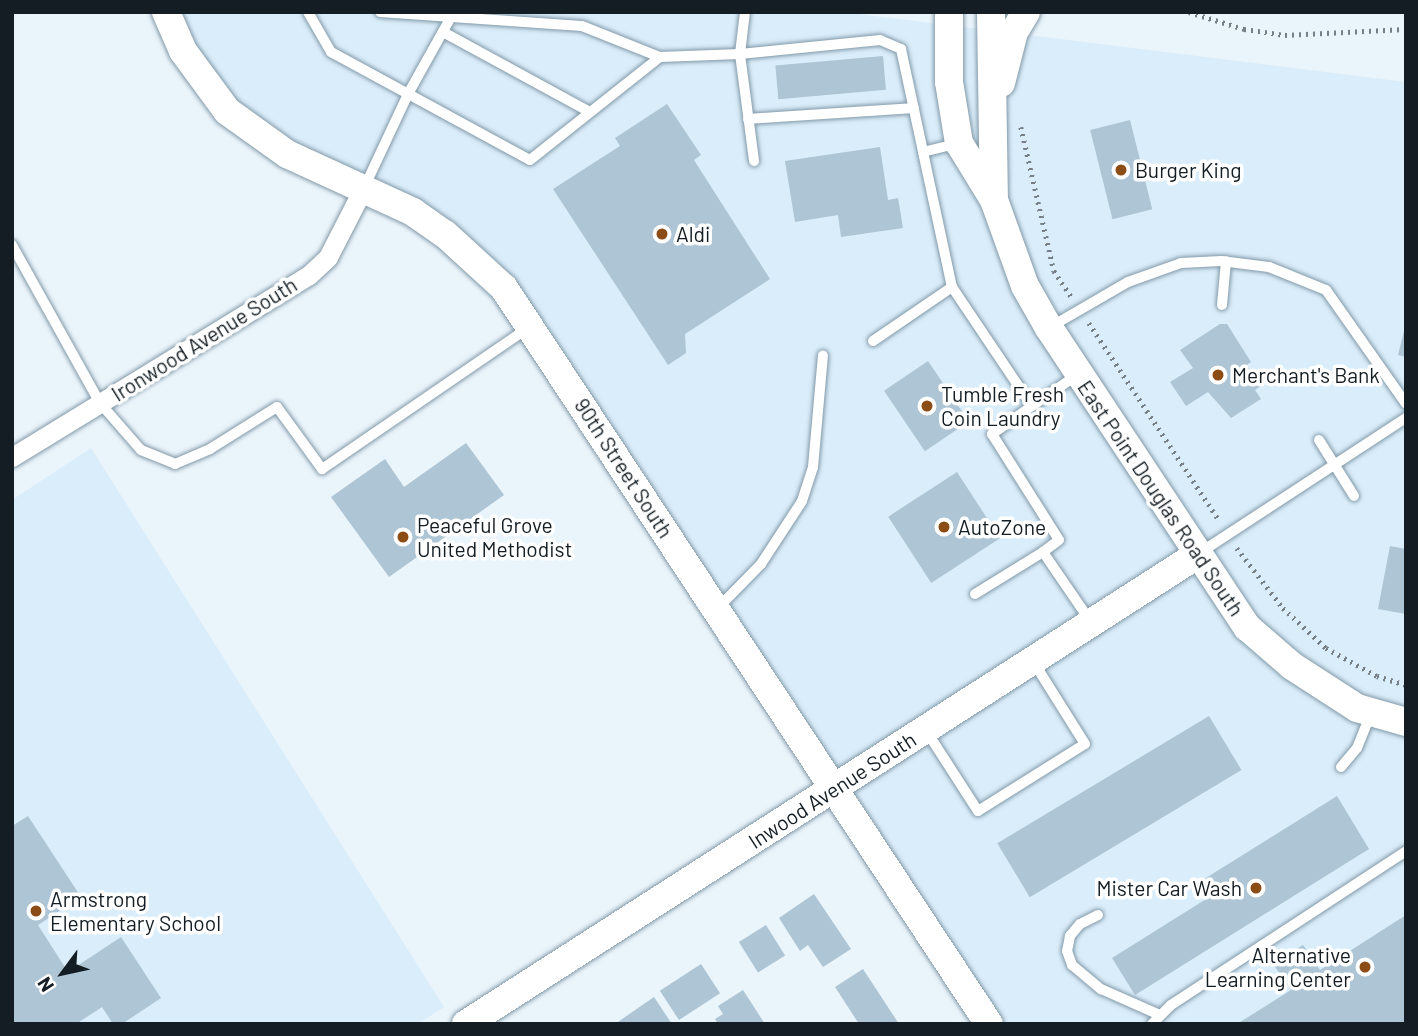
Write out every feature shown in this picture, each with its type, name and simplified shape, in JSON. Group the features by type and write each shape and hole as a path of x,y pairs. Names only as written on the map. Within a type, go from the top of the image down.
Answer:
{"street":[{"name":"90th Street South","path":"166,12 183,51 227,111 287,155 413,212 445,234 504,288 532,325 989,1024"},
{"name":"East Point Douglas Road South","path":"949,12 949,82 959,143 995,200 1025,286 1049,328 1247,627 1292,666 1357,708 1406,722"},
{"name":"East Point Douglas Road South","path":"991,12 989,72 1007,122 995,200"},
{"path":"1007,122 1014,32 1026,12"},
{"name":"Ironwood Avenue South","path":"12,457 309,275 328,257 363,189"},
{"name":"Inwood Avenue South","path":"466,1024 1197,555"}],"lane":[{"path":"308,12 331,52 530,160 660,57"},
{"path":"380,12 582,26 660,57 740,54 880,40 901,49 952,287 1032,405"},
{"path":"745,12 740,54 754,161"},
{"path":"363,189 408,94 452,17"},
{"path":"443,32 590,112"},
{"path":"748,119 914,108"},
{"path":"923,152 959,143"},
{"path":"12,245 100,403 141,450 175,464 210,449 277,407 322,469 532,325"},
{"path":"1222,305 1226,261"},
{"path":"1049,328 1128,282 1181,263 1226,261 1269,267 1326,290 1406,404"},
{"path":"873,341 952,287"},
{"path":"717,610 761,564 802,501 813,467 822,355"},
{"path":"975,594 1059,540 992,434 1079,374"},
{"path":"1197,555 1406,418"},
{"path":"1319,440 1354,496"},
{"path":"1043,552 1092,623"},
{"path":"925,729 978,811 1074,751 1085,744 1033,661"},
{"path":"1341,767 1357,748 1371,712"},
{"path":"1152,1024 1160,1015 1406,851"},
{"path":"1098,915 1080,924 1070,936 1067,951 1072,965 1101,989 1160,1015"}],"path":[{"path":"1189,12 1244,29 1285,34 1406,29"},
{"path":"1007,122 1054,271 1228,535 1283,608 1326,648 1377,676 1406,685"}],"shaded area":[{"path":"166,12 842,12 1406,82 1406,1024 989,1024 475,260 255,134"},
{"path":"91,448 444,1007 418,1024 12,1024 12,500"}],"building":[{"path":"883,56 886,90 778,99 775,65"},
{"name":"Aldi","path":"667,104 701,155 694,160 770,279 685,334 686,353 668,365 553,189 620,146 615,138"},
{"name":"Burger King","path":"1130,120 1152,209 1112,219 1090,130"},
{"path":"880,147 888,200 898,198 903,228 841,237 838,215 795,222 785,161"},
{"name":"Merchant's Bank","path":"1220,324 1227,324 1251,362 1247,365 1261,386 1255,390 1261,399 1231,418 1208,392 1186,406 1170,382 1193,368 1180,350"},
{"path":"1406,327 1406,357 1398,355"},
{"name":"Tumble Fresh Coin Laundry","path":"928,361 969,422 925,451 884,391"},
{"name":"Peaceful Grove United Methodist","path":"466,443 504,495 389,577 331,497 385,459 404,487"},
{"name":"AutoZone","path":"957,472 1000,538 931,583 888,517"},
{"path":"1390,546 1406,549 1406,614 1378,609"},
{"path":"1209,716 1241,770 1030,897 997,843"},
{"name":"Mister Car Wash","path":"1337,796 1369,849 1135,995 1112,958 1211,896 1201,881"},
{"name":"Armstrong Elementary School","path":"28,816 81,897 38,925 68,972 121,937 161,998 122,1024 113,1024 102,1007 76,1024 12,1024 12,826"},
{"path":"814,894 851,949 823,967 808,945 800,951 779,918"},
{"name":"Alternative Learning Center","path":"1406,915 1406,1024 1237,1024 1291,990 1273,964 1303,945 1320,970"},
{"path":"766,925 785,956 758,972 739,942"},
{"path":"701,964 720,993 679,1020 660,991"},
{"path":"863,969 899,1024 859,1024 835,987"},
{"path":"743,990 765,1024 718,1024 715,1019 723,1014 718,1006"},
{"path":"654,997 672,1024 615,1024"}],"place":[{"name":"Burger King","path":"1121,170"},
{"name":"Aldi","path":"662,234"},
{"name":"Merchant's Bank","path":"1218,375"},
{"name":"Tumble Fresh Coin Laundry","path":"927,406"},
{"name":"AutoZone","path":"944,527"},
{"name":"Peaceful Grove United Methodist","path":"403,537"},
{"name":"Mister Car Wash","path":"1256,888"},
{"name":"Armstrong Elementary School","path":"36,911"},
{"name":"Alternative Learning Center","path":"1365,967"}]}
